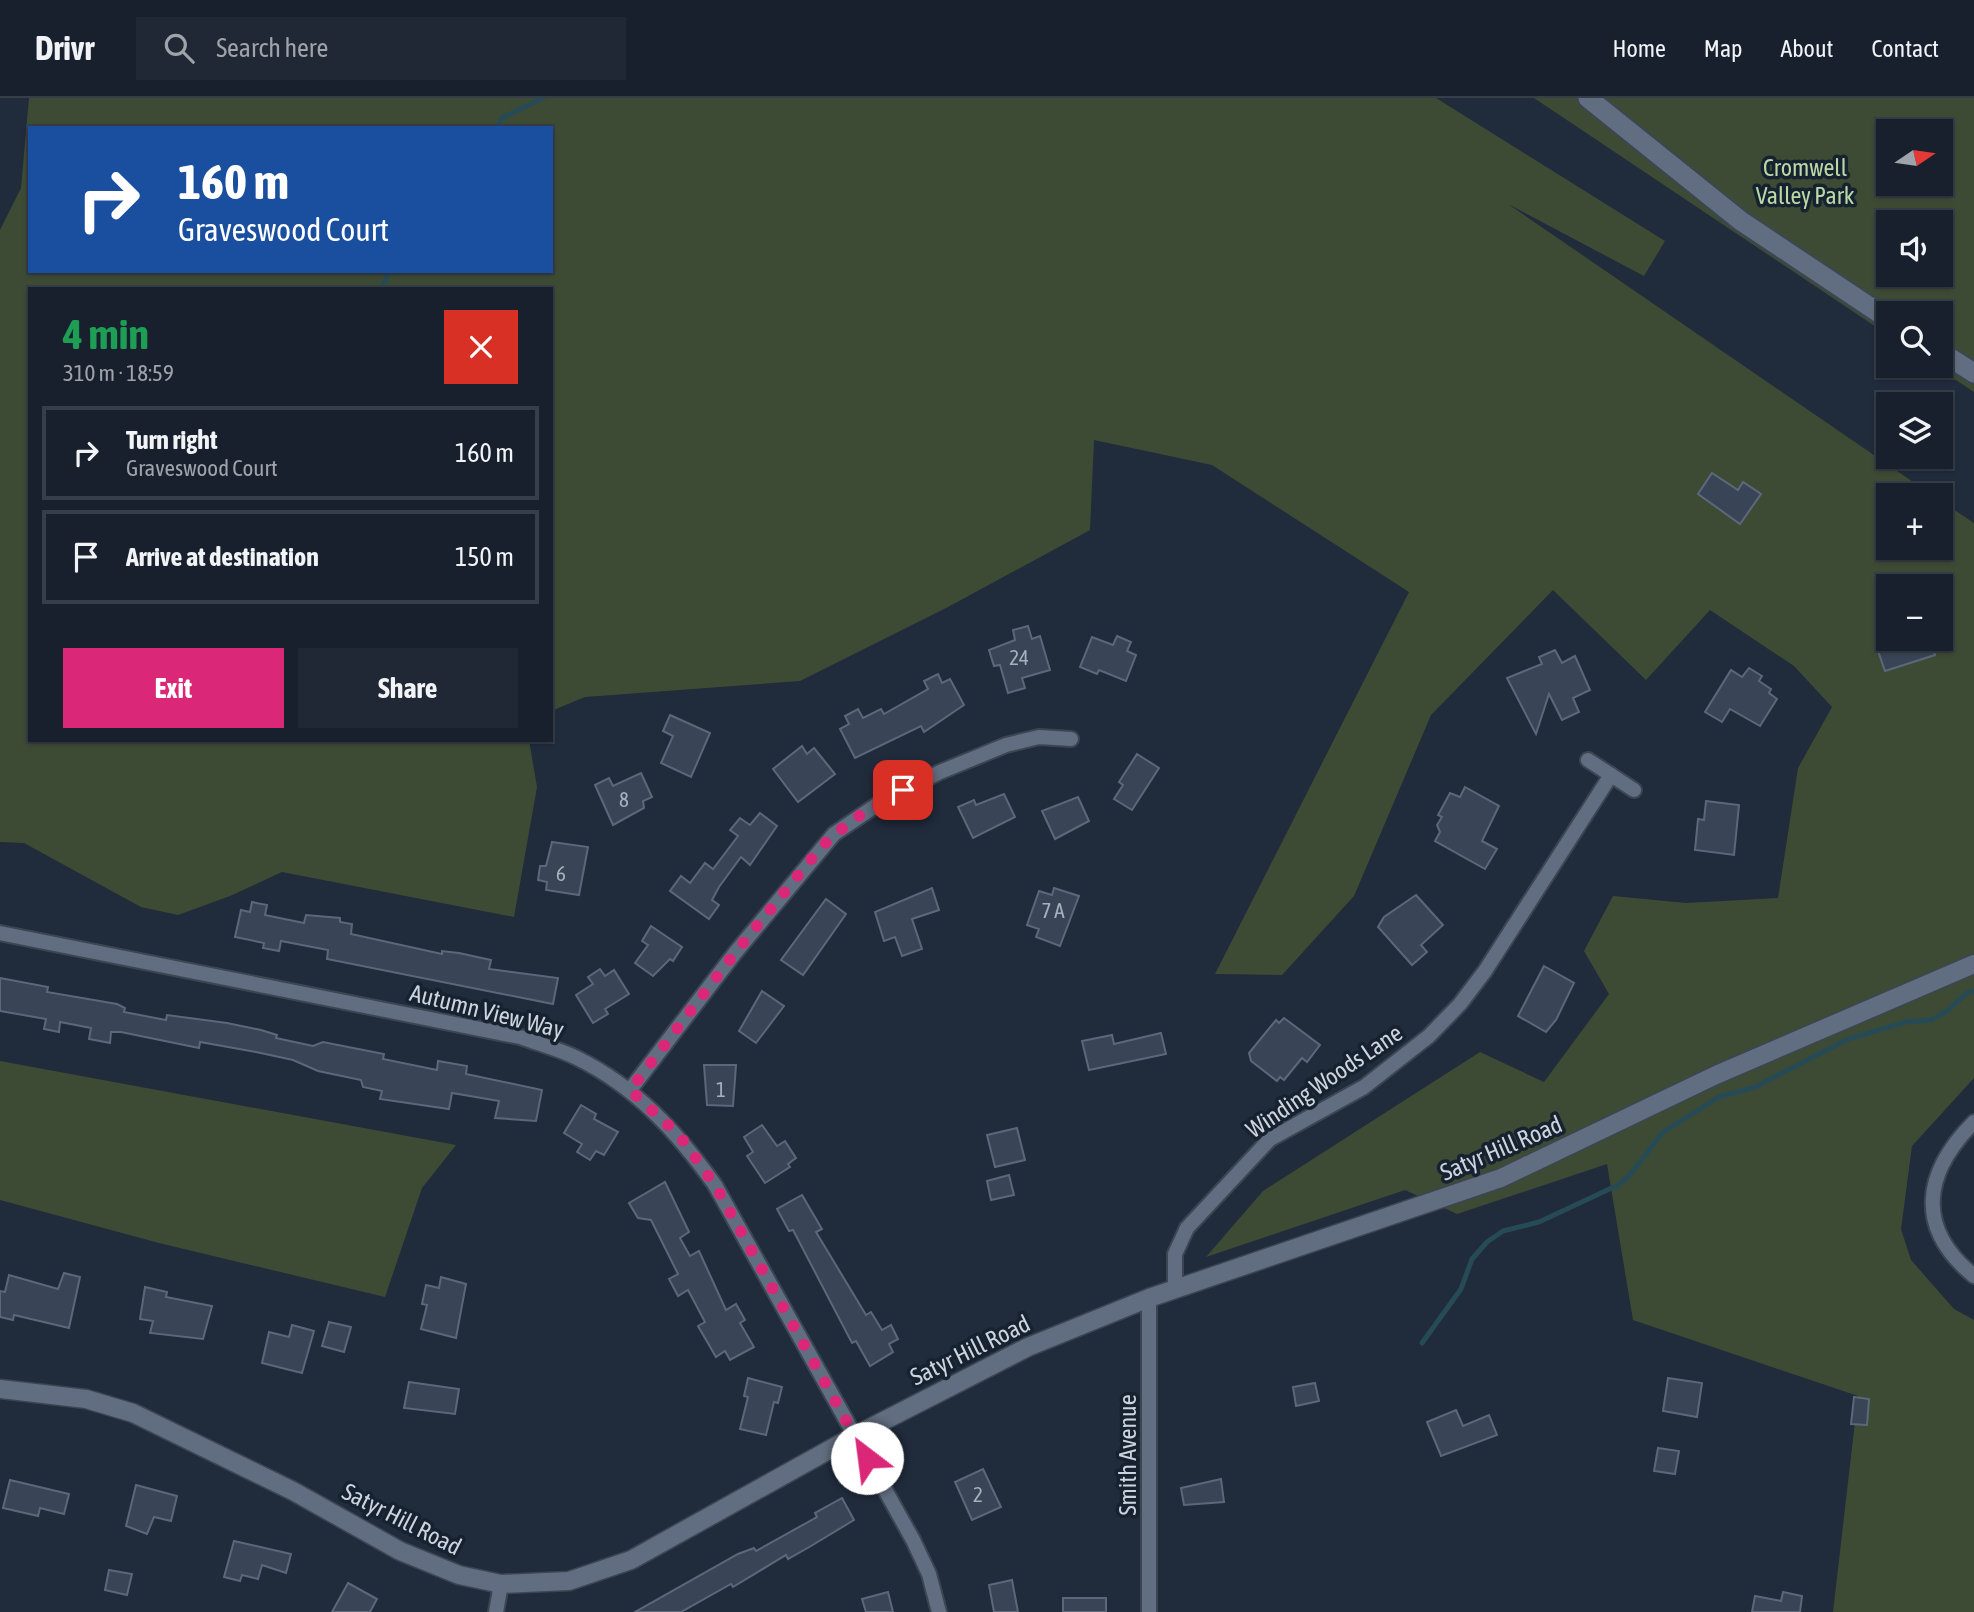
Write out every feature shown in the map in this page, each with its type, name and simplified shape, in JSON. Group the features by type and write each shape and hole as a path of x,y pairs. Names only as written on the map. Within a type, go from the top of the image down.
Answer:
{"main road":[{"path":"1588,98 1741,221 1876,311"},
{"path":"1953,360 1974,373"}],"street":[{"path":"630,1090 735,953 834,834 884,800 940,772 1006,745 1040,737 1071,739"},
{"path":"1588,760 1634,790"},
{"name":"Winding Woods Lane","path":"1175,1290 1175,1254 1187,1228 1270,1139 1364,1087 1429,1035 1460,1004 1485,971 1611,775"},
{"name":"Autumn View Way","path":"0,933 520,1037 576,1057 630,1090 679,1135 715,1185 913,1540 929,1574 939,1612"},
{"name":"Satyr Hill Road","path":"0,1390 86,1399 133,1413 293,1491 425,1563 459,1575 501,1584 569,1581 631,1560 854,1436 1028,1347 1149,1298 1501,1178 1716,1074 1974,964"},
{"path":"1974,1122 1952,1144 1941,1163 1932,1202 1942,1243 1956,1261 1974,1276"},
{"name":"Smith Avenue","path":"1149,1298 1149,1612"},
{"path":"496,1612 501,1584"}],"green space":[{"path":"29,98 1436,98 1665,241 1644,276 1508,204 1876,457 1876,469 1894,469 1915,483 1876,483 1876,560 1953,560 1953,509 1974,523 1974,1078 1912,1146 1901,1229 1911,1260 1954,1309 1974,1320 1974,1612 1833,1612 1858,1396 1633,1320 1607,1164 1457,1214 1405,1190 1206,1257 1263,1191 1480,1052 1544,1082 1609,994 1584,951 1613,896 1686,903 1778,898 1798,768 1832,707 1794,666 1710,610 1646,680 1553,590 1431,715 1354,896 1282,975 1215,974 1409,592 1212,465 1094,440 1090,530 948,607 800,681 585,697 553,710 553,287 28,287 28,742 529,742 537,787 514,917 282,872 230,896 178,915 141,907 24,843 0,842 0,230 21,188"},
{"name":"Cromwell Valley Park","path":"1534,98 1974,98 1974,392 1953,378 1953,301 1876,301 1876,327"},
{"path":"0,1061 456,1145 422,1188 385,1297 159,1243 0,1200"}],"building":[{"path":"1712,473 1738,490 1743,482 1761,494 1740,524 1698,494"},
{"path":"1028,626 1032,639 1040,636 1050,670 1022,678 1025,688 1008,693 1000,665 994,666 989,650 1015,640 1013,630"},
{"path":"1117,636 1131,642 1127,651 1136,655 1126,681 1099,670 1097,674 1080,667 1092,637 1113,645"},
{"path":"1555,650 1562,663 1575,656 1590,690 1573,698 1579,712 1562,720 1549,694 1536,734 1507,678 1542,664 1539,657"},
{"path":"1878,651 1934,651 1935,655 1885,671"},
{"path":"1749,668 1762,676 1759,681 1771,689 1769,693 1777,699 1760,726 1730,709 1722,722 1705,712 1731,670 1742,677"},
{"path":"938,674 942,683 950,679 964,705 924,732 921,726 855,758 840,729 849,724 845,716 858,709 863,718 881,709 884,714 928,689 924,681"},
{"path":"670,715 710,733 691,777 661,763 673,736 663,731"},
{"path":"802,746 807,754 814,748 835,774 798,802 773,769"},
{"path":"1137,754 1159,768 1132,810 1114,799 1123,785 1119,782"},
{"path":"641,773 652,797 643,801 644,808 613,825 595,785 609,778 613,786"},
{"path":"1465,787 1499,806 1482,841 1497,849 1485,869 1435,841 1440,832 1437,825 1442,817 1438,815 1450,793 1460,797"},
{"path":"1004,794 1015,817 973,838 958,807 974,800 976,805"},
{"path":"1078,797 1089,821 1055,839 1042,811"},
{"path":"1706,801 1739,805 1734,855 1695,850 1698,819 1704,820"},
{"path":"760,813 777,826 750,865 741,857 719,887 712,900 719,905 709,919 670,891 681,876 690,883 705,863 713,869 738,836 730,830 740,818 750,825"},
{"path":"552,842 588,847 579,895 546,890 547,882 538,880 540,866 546,866"},
{"path":"932,888 939,910 912,919 922,949 902,956 895,937 884,941 875,912"},
{"path":"1054,888 1079,896 1060,946 1036,937 1039,929 1027,925 1039,891 1052,895"},
{"path":"1416,895 1443,925 1421,945 1427,952 1412,965 1378,927 1384,917"},
{"path":"826,899 846,914 803,975 781,960"},
{"path":"252,902 267,905 265,915 304,923 306,915 340,918 340,922 352,924 351,934 442,954 442,951 459,953 491,960 489,969 558,978 553,1004 327,959 328,950 281,941 279,951 263,948 264,943 235,937 241,910 250,912"},
{"path":"651,926 682,947 673,961 670,959 653,976 635,963 648,945 642,941"},
{"path":"1544,966 1574,983 1556,1020 1546,1032 1518,1016"},
{"path":"600,969 605,976 614,970 629,994 605,1009 608,1014 593,1023 576,995 593,984 588,977"},
{"path":"0,978 48,987 47,992 117,1004 125,1008 124,1012 166,1020 167,1015 227,1023 313,1046 323,1042 384,1054 383,1059 437,1070 438,1061 467,1066 466,1074 542,1090 536,1121 495,1118 499,1101 452,1093 449,1109 380,1099 382,1091 363,1087 361,1080 318,1071 293,1060 256,1052 200,1042 199,1048 121,1032 111,1032 110,1043 89,1039 91,1028 60,1022 59,1032 44,1029 46,1019 0,1011"},
{"path":"762,991 784,1006 756,1043 739,1031"},
{"path":"1284,1018 1320,1045 1307,1062 1302,1058 1284,1080 1280,1077 1277,1081 1251,1061 1249,1053 1276,1020 1279,1023"},
{"path":"1161,1033 1166,1054 1089,1070 1082,1041 1112,1035 1114,1044"},
{"path":"704,1065 736,1065 733,1106 707,1105"},
{"path":"581,1105 596,1114 594,1119 618,1132 604,1155 596,1151 590,1160 577,1152 582,1144 564,1133"},
{"path":"762,1125 777,1146 785,1141 796,1158 788,1164 790,1167 765,1183 747,1156 753,1152 744,1137"},
{"path":"1017,1128 1025,1160 995,1167 987,1135"},
{"path":"1009,1175 1014,1195 991,1200 987,1181"},
{"path":"665,1182 689,1232 680,1238 690,1256 699,1251 726,1310 736,1304 745,1320 740,1323 754,1347 730,1360 725,1351 716,1357 698,1326 705,1322 688,1290 678,1296 669,1279 678,1274 651,1220 638,1218 629,1203"},
{"path":"802,1195 822,1229 816,1232 866,1315 871,1312 882,1330 891,1325 898,1339 889,1344 893,1352 870,1366 856,1341 852,1343 793,1230 789,1231 777,1209"},
{"path":"64,1273 80,1277 69,1328 14,1315 13,1320 0,1317 0,1291 5,1292 9,1275 58,1289"},
{"path":"441,1277 466,1284 456,1338 421,1329 427,1305 422,1304 426,1285 439,1288"},
{"path":"145,1287 167,1292 166,1297 212,1306 203,1339 150,1333 153,1321 140,1319"},
{"path":"329,1322 351,1327 344,1352 322,1346"},
{"path":"292,1325 314,1331 302,1373 262,1363 269,1332 289,1337"},
{"path":"748,1378 782,1387 778,1403 774,1402 766,1435 740,1429 748,1397 744,1396"},
{"path":"1668,1378 1702,1383 1697,1417 1663,1411"},
{"path":"409,1382 459,1389 455,1414 404,1408"},
{"path":"1315,1383 1319,1401 1296,1406 1293,1387"},
{"path":"1854,1397 1869,1399 1867,1425 1851,1424"},
{"path":"1456,1410 1463,1426 1489,1415 1497,1435 1441,1456 1427,1422"},
{"path":"1658,1448 1679,1451 1675,1474 1654,1471"},
{"path":"983,1469 1001,1507 972,1520 955,1482"},
{"path":"1221,1479 1224,1502 1184,1505 1181,1488"},
{"path":"10,1480 69,1494 64,1514 40,1508 38,1516 3,1508"},
{"path":"136,1485 177,1496 171,1521 154,1517 147,1534 126,1526"},
{"path":"842,1498 854,1520 788,1559 786,1555 733,1587 731,1584 681,1612 635,1612 738,1554 754,1548 756,1551 817,1517 815,1513"},
{"path":"234,1541 291,1554 286,1573 262,1565 258,1579 242,1575 240,1581 224,1577"},
{"path":"109,1570 132,1574 127,1595 105,1590"},
{"path":"1012,1580 1018,1612 994,1612 989,1585"},
{"path":"348,1583 377,1599 370,1612 332,1612"},
{"path":"888,1592 893,1612 866,1612 862,1599"},
{"path":"1783,1592 1802,1596 1800,1612 1752,1612 1755,1596 1781,1601"},
{"path":"1063,1598 1106,1598 1106,1612 1063,1612"}],"waterway":[{"path":"498,126 502,118 543,98"},
{"path":"382,287 389,273"},
{"path":"1422,1343 1461,1289 1472,1259 1487,1242 1503,1231 1539,1222 1618,1185 1629,1176 1663,1132 1719,1097 1755,1087 1848,1039 1906,1022 1931,1020 1947,1011 1967,993 1974,991"}],"route":[{"path":"867,1458 715,1185 679,1135 630,1090 735,953 821,847 852,820 903,790"}]}
